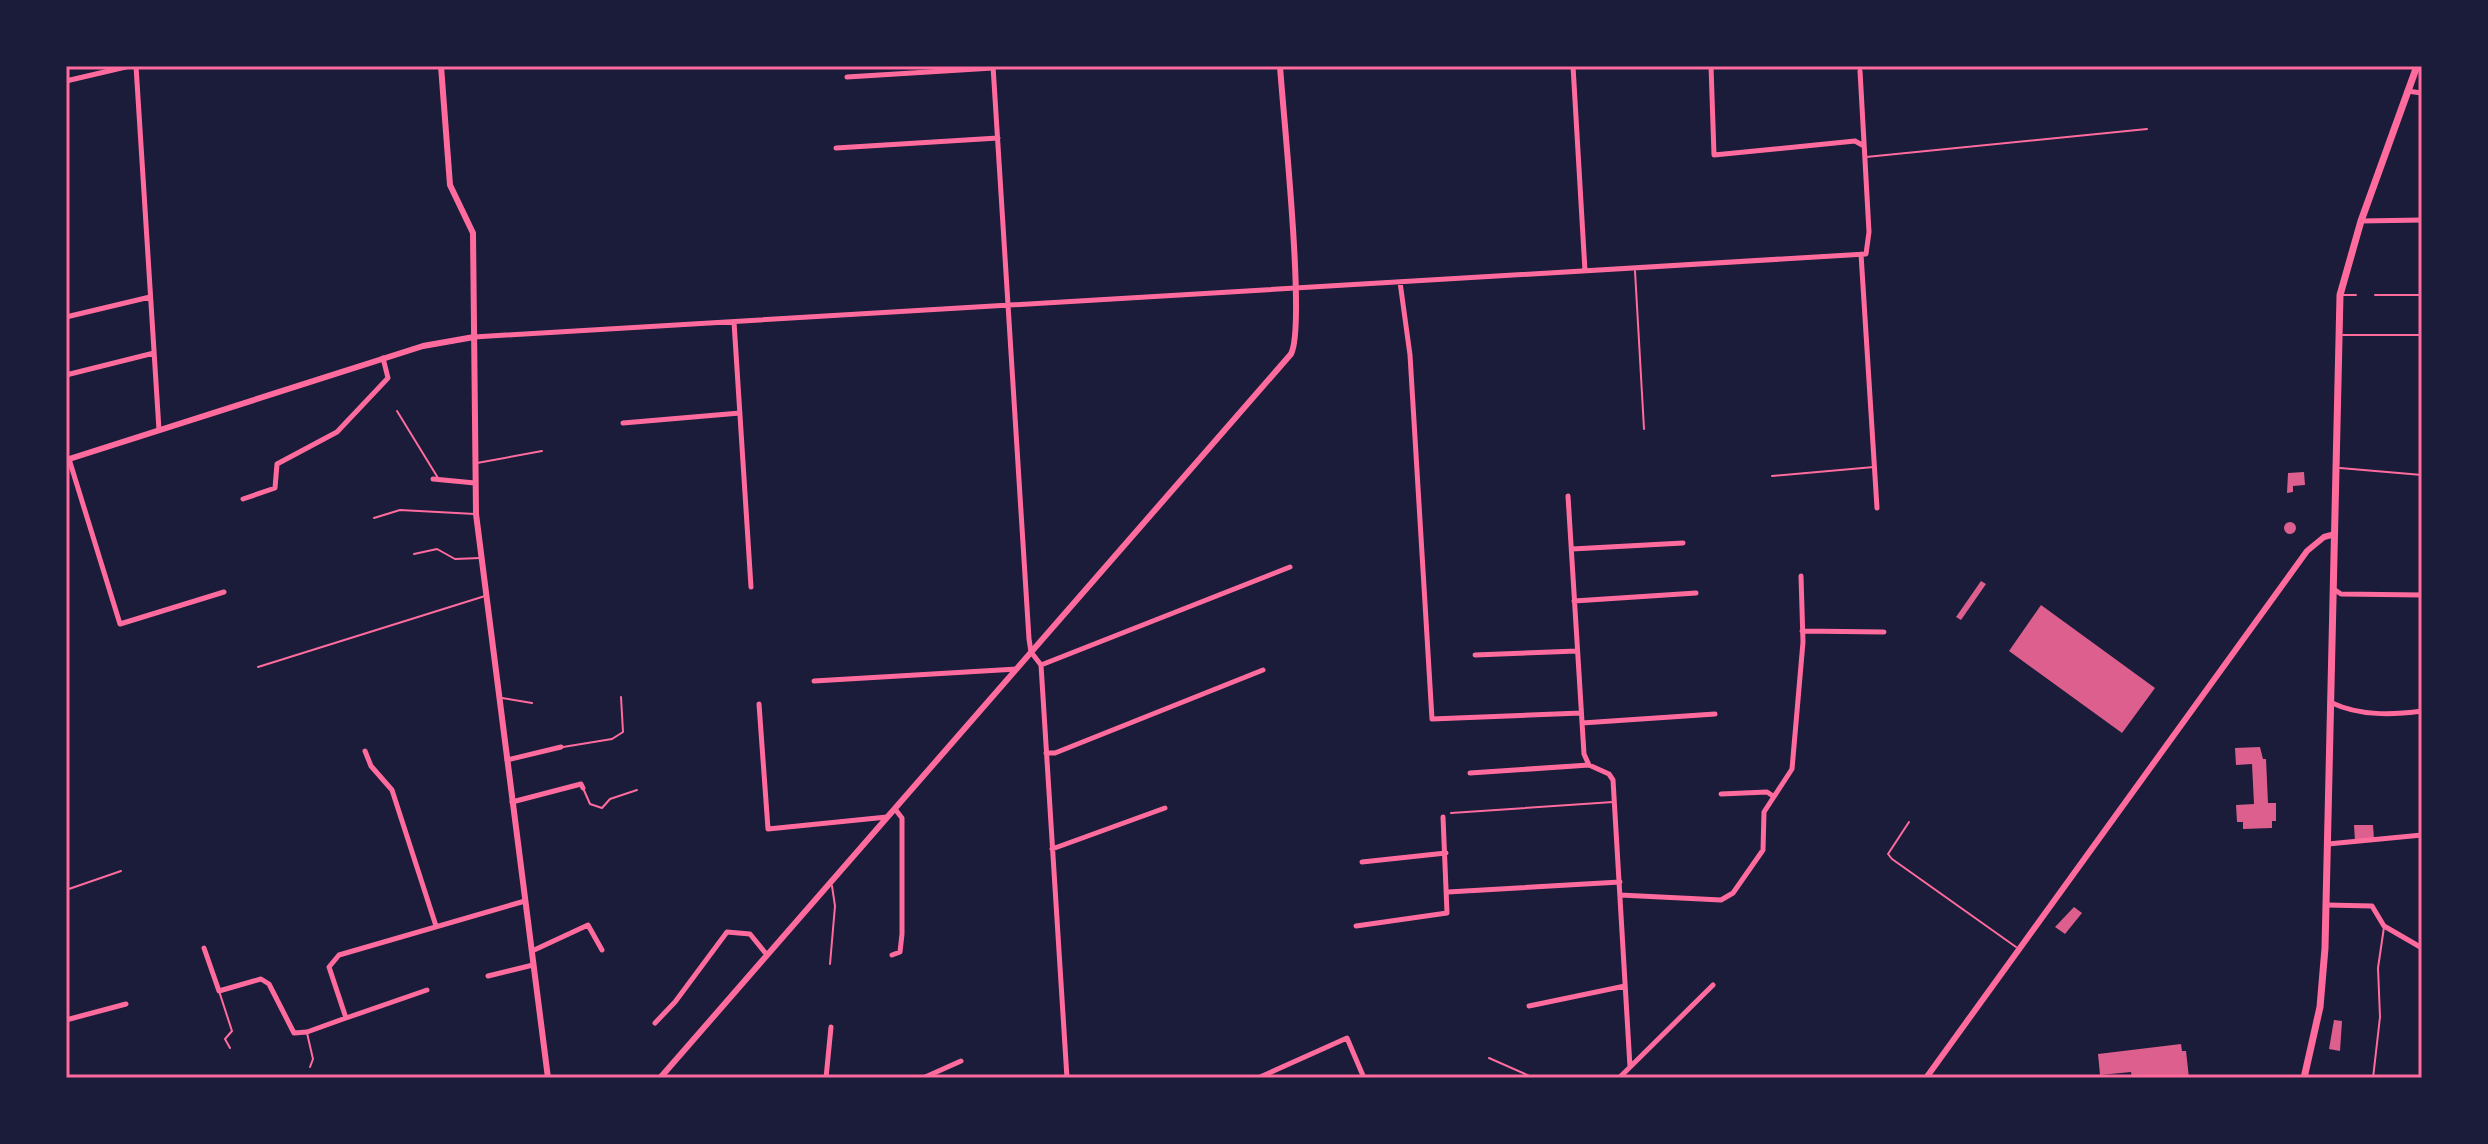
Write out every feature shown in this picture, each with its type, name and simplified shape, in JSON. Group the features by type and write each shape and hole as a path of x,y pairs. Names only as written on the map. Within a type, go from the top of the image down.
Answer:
{"main road":[{"path":"2304,1078 2320,1007 2327,905 2340,295 2361,221 2417,66"}],"street":[{"path":"66,81 130,66"},
{"path":"136,66 159,430"},
{"path":"441,66 450,185 473,233 476,514 548,1078"},
{"path":"660,1078 1291,354 1296,344 1294,288 1280,66"},
{"path":"1573,66 1585,271"},
{"path":"1711,66 1714,155 1855,141 1864,146"},
{"path":"847,77 993,67 1031,652 1041,665 1067,1078"},
{"path":"1860,71 1869,232 1863,254 1877,508"},
{"path":"2407,91 2422,93"},
{"path":"836,148 998,138"},
{"path":"135,178 143,176"},
{"path":"2361,221 2422,220"},
{"path":"224,592 120,624 68,459 383,358 437,342 474,337 1863,254"},
{"path":"1400,282 1410,355 1432,719 1581,713"},
{"path":"66,317 150,297"},
{"path":"734,322 751,587"},
{"path":"66,375 154,353"},
{"path":"243,499 275,488 277,464 349,422 388,378 383,358"},
{"path":"623,423 740,413"},
{"path":"436,479 475,483"},
{"path":"1568,496 1584,754 1589,765"},
{"path":"1926,1078 2017,948 2307,551 2324,537 2335,534"},
{"path":"1572,549 1683,543"},
{"path":"1041,665 1290,567"},
{"path":"1620,895 1703,900 1727,897 1763,850 1766,834 1762,821 1773,796 1788,780 1792,769 1802,631 1801,576"},
{"path":"2335,590 2341,594 2422,595"},
{"path":"1574,601 1696,593"},
{"path":"1802,631 1884,632"},
{"path":"1475,655 1577,651"},
{"path":"814,681 1017,669"},
{"path":"1046,753 1055,753 1263,670"},
{"path":"2332,703 2344,709 2394,715 2422,711"},
{"path":"759,704 768,829 887,817"},
{"path":"1582,723 1715,714"},
{"path":"507,760 561,747"},
{"path":"365,751 371,766 392,790 436,926"},
{"path":"1470,773 1589,765 1609,774 1615,802 1630,1067"},
{"path":"512,802 581,784 583,788"},
{"path":"1721,794 1767,792 1773,796"},
{"path":"1052,849 1165,808"},
{"path":"892,955 900,952 902,938 902,818 895,809"},
{"path":"1356,926 1443,917 1447,913 1443,817"},
{"path":"2327,844 2422,835"},
{"path":"1362,862 1446,853"},
{"path":"1448,892 1620,882"},
{"path":"346,1018 329,967 339,955 525,901"},
{"path":"2327,905 2368,904 2380,914 2384,926 2422,948"},
{"path":"532,951 588,925 602,950"},
{"path":"655,1023 675,1002 727,932 750,934 767,955"},
{"path":"204,948 219,991 261,979 269,984 294,1033 307,1032 427,990"},
{"path":"488,976 533,965"},
{"path":"1619,1078 1713,985"},
{"path":"1529,1006 1625,986"},
{"path":"66,1020 126,1004"},
{"path":"826,1078 831,1027"},
{"path":"1258,1078 1347,1038 1364,1078"},
{"path":"923,1078 961,1061"}],"lane":[{"path":"1865,157 2147,129"},
{"path":"1635,268 1644,429"},
{"path":"2340,295 2356,295"},
{"path":"2375,295 2422,295"},
{"path":"2338,335 2422,335"},
{"path":"397,411 436,479"},
{"path":"475,463 542,451"},
{"path":"1772,476 1876,467"},
{"path":"2335,467 2422,475"},
{"path":"374,518 400,510 476,514"},
{"path":"414,554 429,549 444,551 455,559 481,558"},
{"path":"258,667 486,595"},
{"path":"499,697 532,703"},
{"path":"561,747 612,739 623,732 621,697"},
{"path":"583,788 590,804 602,808 610,799 637,790"},
{"path":"1451,813 1615,802"},
{"path":"1909,822 1888,854 1892,859 2017,948"},
{"path":"66,890 121,871"},
{"path":"830,964 835,906 831,882"},
{"path":"2373,1078 2380,1017 2378,968 2384,926"},
{"path":"219,991 232,1031 225,1039 230,1048"},
{"path":"307,1032 313,1059 310,1067"},
{"path":"1489,1058 1534,1078"}],"building":[{"path":"2304,472 2305,485 2293,486 2293,492 2287,493 2288,473"},
{"path":"2290,522 2296,528 2290,534 2284,528"},
{"path":"1981,581 1986,584 1961,620 1956,617"},
{"path":"2041,605 2155,688 2122,733 2009,651"},
{"path":"2260,747 2263,759 2266,759 2268,803 2276,803 2276,821 2272,821 2272,828 2243,829 2243,822 2237,822 2236,805 2254,804 2252,764 2236,765 2235,748"},
{"path":"2354,825 2373,825 2374,839 2355,841"},
{"path":"2074,907 2082,913 2065,934 2055,927"},
{"path":"2334,1020 2342,1021 2340,1051 2329,1049"},
{"path":"2181,1044 2182,1051 2186,1051 2189,1078 2132,1078 2131,1072 2100,1075 2098,1054"}]}
